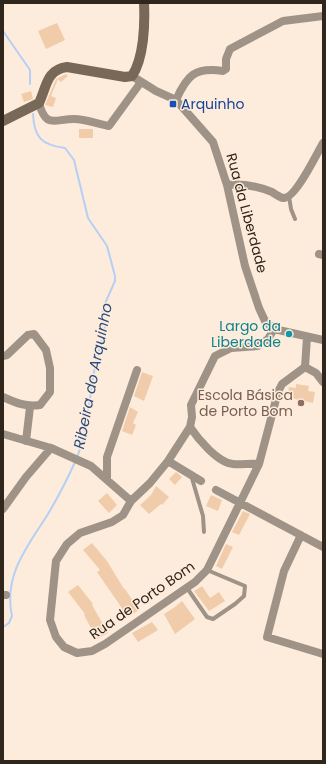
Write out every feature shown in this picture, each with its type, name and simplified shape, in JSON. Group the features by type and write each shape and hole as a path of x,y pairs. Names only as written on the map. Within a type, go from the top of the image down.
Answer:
{"street":[{"path":"3,121 38,103 49,77 58,68 67,67 124,77 132,76 137,64 145,25 144,3"},
{"path":"176,100 190,76 198,70 223,71 226,68 226,59 230,50 283,21 323,16"},
{"name":"Rua da Liberdade","path":"132,76 176,100 213,142 227,185 246,266 259,308 265,321 274,329"},
{"path":"38,103 42,114 49,121 55,123 74,119 108,126 141,82"},
{"path":"227,185 237,184 255,186 283,198 289,196 301,181 323,142"},
{"path":"274,329 323,340"},
{"name":"Rua de Porto Bom","path":"274,329 268,339 258,346 231,348 215,356 191,405 192,417 190,427 168,461 150,483 131,501 123,515 112,522 80,533 67,544 56,561 50,620 56,637 64,647 78,653 92,651 105,644 201,577 213,560 239,502 259,464 278,392 282,384 306,367"},
{"path":"3,356 7,355 28,335 34,334 46,350 50,368 50,392 40,405 30,406 3,398"},
{"path":"307,337 306,367 316,373 323,382"},
{"path":"107,479 107,456 137,370"},
{"path":"26,441 30,406"},
{"path":"190,427 200,441 223,461 233,464 259,464"},
{"path":"3,434 51,448 91,466 131,501"},
{"path":"3,509 26,477 51,448"},
{"path":"168,461 200,481"},
{"path":"216,490 323,547"},
{"path":"301,535 284,571 267,637 323,654"}],"lane":[{"path":"289,196 291,209 295,219"},
{"path":"191,475 203,516 204,532"},
{"path":"186,588 207,617 213,619 244,596 245,586 207,570"}],"building":[{"path":"57,23 65,40 46,49 38,31"},
{"path":"66,74 68,76 61,82 58,79 51,96 56,98 53,107 45,105 56,79"},
{"path":"31,91 33,99 24,102 21,94"},
{"path":"79,129 93,129 93,138 79,138"},
{"path":"142,372 153,376 144,401 134,396"},
{"path":"296,384 309,386 308,391 315,392 313,403 291,398 292,394 288,394 289,387 296,388"},
{"path":"130,407 138,412 133,423 136,425 132,435 122,431"},
{"path":"176,472 182,477 175,485 169,479"},
{"path":"156,486 169,497 162,505 161,504 149,514 140,505 151,495"},
{"path":"107,493 117,505 109,513 98,501"},
{"path":"211,495 222,500 218,511 206,506"},
{"path":"243,511 250,514 239,535 232,532"},
{"path":"92,543 107,561 139,610 128,617 97,572 100,570 83,550"},
{"path":"226,544 233,547 222,569 216,566"},
{"path":"78,585 93,604 92,605 108,633 97,639 84,615 85,614 68,592"},
{"path":"202,586 210,598 219,592 225,601 209,611 194,591"},
{"path":"182,601 195,619 175,634 164,614"},
{"path":"152,622 158,630 138,642 132,633"}],"waterway":[{"name":"Ribeira do Arquinho","path":"3,31 30,70 30,84"},
{"name":"Ribeira do Arquinho","path":"33,114 35,129 41,139 50,145 65,148 74,160 88,218 107,246 115,276 115,281 103,308 102,320 105,327 95,366 84,436 77,458"},
{"name":"Ribeira do Arquinho","path":"3,627 9,623 12,616 10,601 11,587 19,562 66,482 75,462"}],"place":[{"name":"Arquinho","path":"173,104"},
{"name":"Largo da Liberdade","path":"289,334"},
{"name":"Escola Básica de Porto Bom","path":"301,403"}]}
